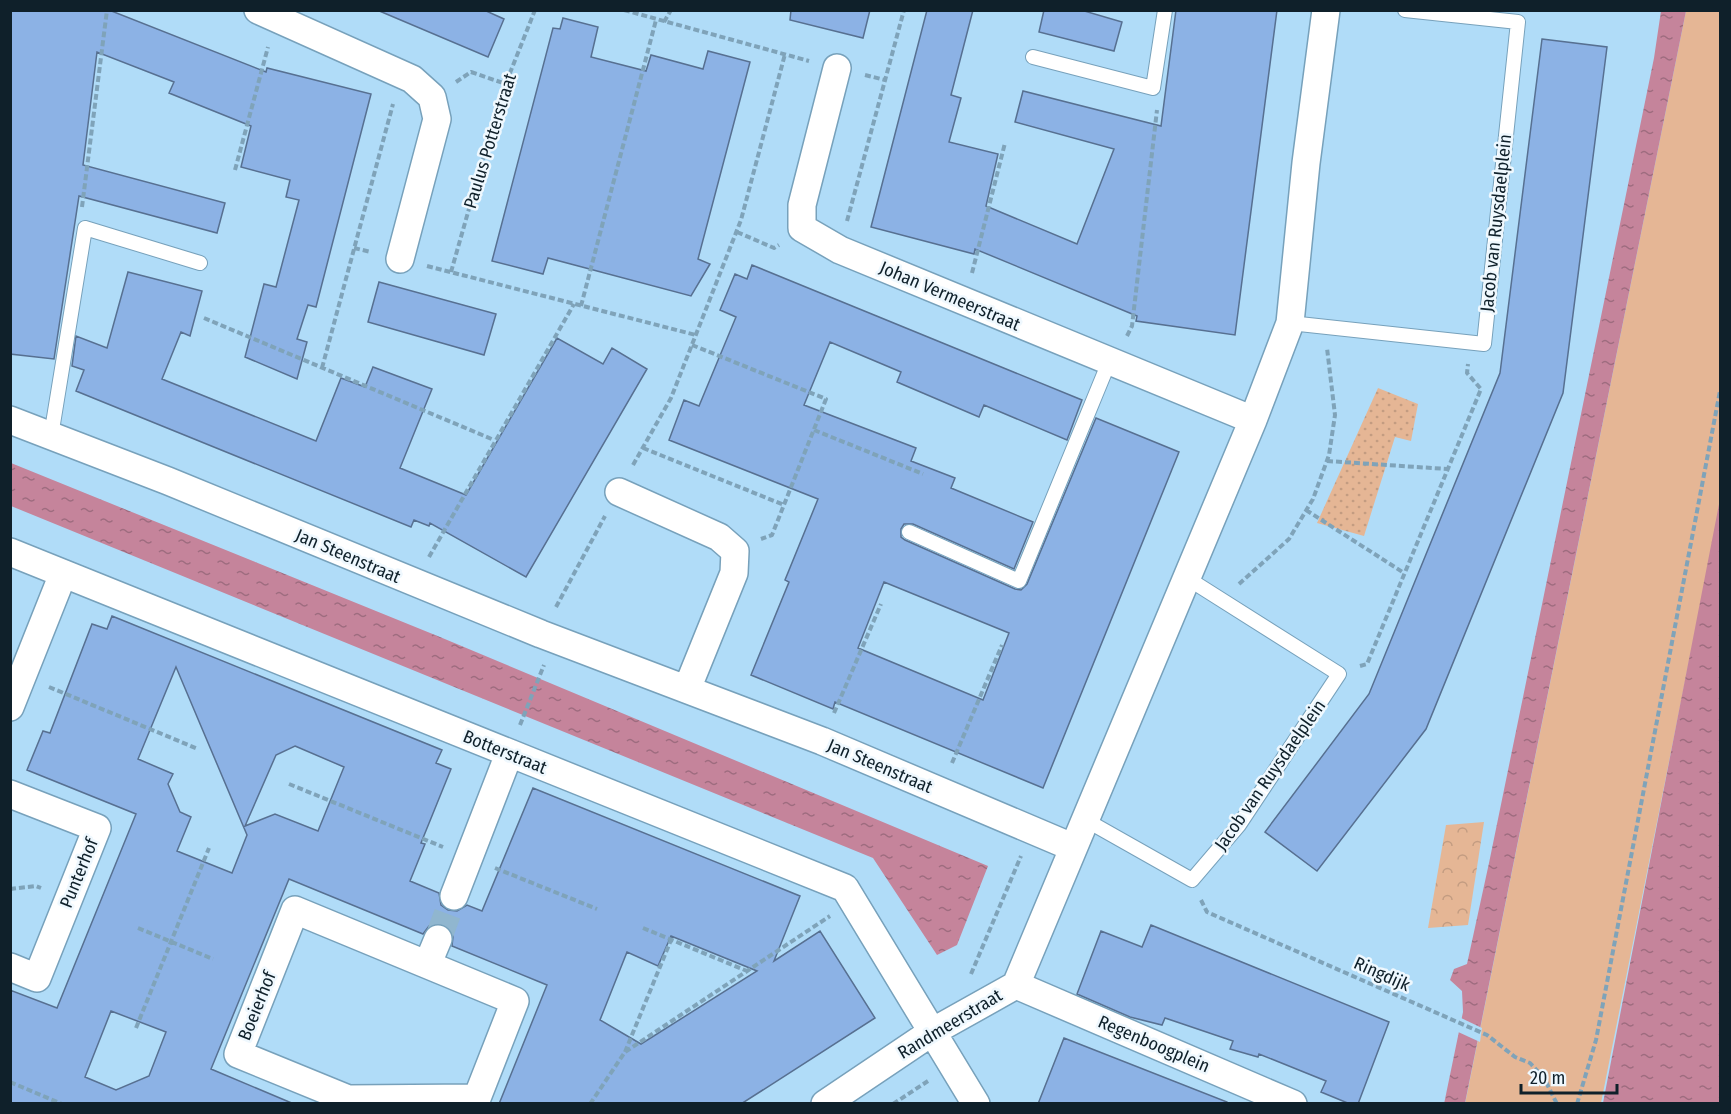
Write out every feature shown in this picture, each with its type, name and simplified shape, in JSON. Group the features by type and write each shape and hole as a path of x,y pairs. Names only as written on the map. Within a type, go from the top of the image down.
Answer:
{"street":[{"path":"1084,819 1253,420 1290,323 1306,164 1326,10"},
{"path":"267,14 412,79 432,97 437,119 400,260"},
{"path":"802,228 802,205 837,68"},
{"name":"Johan Vermeerstraat","path":"802,228 840,250 1253,420"},
{"name":"Jan Steenstraat","path":"10,420 168,481 541,634 822,741 1072,847"},
{"path":"619,492 719,537 735,551 734,573 687,690"},
{"name":"Botterstraat","path":"10,552 845,888 976,1104"},
{"path":"10,707 63,574"},
{"path":"454,896 509,754"},
{"name":"Punterhof","path":"10,794 97,828 37,978 10,967"},
{"name":"Randmeerstraat","path":"825,1104 932,1032 1016,985 1084,819"},
{"name":"Boeierhof","path":"296,910 433,951 515,1001 477,1098 348,1099 237,1054 296,910"},
{"name":"Regenboogplein","path":"1016,985 1293,1104"}],"lane":[{"path":"1033,57 1154,88 1165,10"},
{"name":"Jacob van Ruysdaelplein","path":"1405,10 1518,22 1484,344 1470,342"},
{"path":"51,436 85,228 200,263"},
{"path":"1290,323 1470,342"},
{"path":"909,532 1018,581 1111,363"},
{"path":"1187,578 1339,674"},
{"name":"Jacob van Ruysdaelplein","path":"1192,880 1239,825 1339,674"},
{"path":"1084,819 1192,880"}],"path":[{"path":"85,228 81,201 107,10"},
{"name":"Paulus Potterstraat","path":"452,272 506,84 535,10"},
{"path":"624,10 885,80"},
{"path":"664,22 671,10"},
{"path":"840,250 904,10"},
{"path":"235,170 267,14"},
{"path":"581,306 656,20"},
{"path":"541,634 671,398 737,232 785,54"},
{"path":"432,97 471,72 506,84"},
{"path":"322,368 400,74"},
{"path":"1111,363 1132,326 1158,115 1154,88"},
{"path":"964,302 1005,143"},
{"path":"737,232 774,248 802,228"},
{"path":"354,248 696,335"},
{"path":"414,583 574,304"},
{"path":"204,318 495,440"},
{"path":"1222,600 1289,539 1306,510 1327,460 1335,415 1324,327"},
{"path":"1339,674 1367,664 1481,389 1467,373 1470,342"},
{"path":"692,345 826,399 772,535 735,551"},
{"path":"1577,1104 1596,1040 1720,391"},
{"path":"814,430 923,474"},
{"path":"643,448 784,505"},
{"path":"1327,460 1447,469"},
{"path":"1306,510 1404,573"},
{"path":"822,741 881,604"},
{"path":"940,791 1002,645"},
{"path":"519,729 544,664"},
{"path":"23,676 198,749"},
{"path":"964,978 974,972 1032,830"},
{"path":"136,1028 209,848"},
{"name":"Ringdijk","path":"1192,880 1207,912 1487,1035 1515,1057 1530,1063 1544,1078 1557,1104"},
{"path":"625,1053 853,901"},
{"path":"138,928 213,959"},
{"path":"643,928 747,971"},
{"path":"590,1104 625,1053 671,940"},
{"path":"893,1104 953,1065"},
{"path":"10,1082 62,1104"}],"green space":[{"path":"1686,11 1720,11 1720,506 1601,1103 1465,1104"},
{"path":"1378,388 1418,404 1411,441 1395,437 1364,536 1317,523"},
{"path":"1484,822 1468,925 1428,928 1446,825"}],"water":[{"path":"1661,11 1686,11 1465,1103 1444,1104 1463,1012 1462,991 1450,980 1454,969 1467,964 1489,863 1654,58"},
{"path":"11,463 440,637 988,866 957,945 937,955 873,858 11,506"},
{"path":"1720,499 1720,1103 1603,1103"}],"pier":[{"path":"1459,1017 1482,1028 1480,1042 1456,1031"}],"building":[{"path":"10,10 109,10 266,72 267,68 371,94 316,307 308,305 297,339 307,342 297,379 245,357 264,284 276,287 299,200 286,197 290,180 241,167 251,126 169,93 174,82 97,52 83,165 225,203 217,233 79,196 54,359 10,354"},
{"path":"377,10 484,10 504,19 488,57"},
{"path":"791,10 870,10 863,38 790,20"},
{"path":"927,10 973,10 951,95 961,98 949,142 998,154 986,206 1077,244 1114,149 1015,122 1023,91 1161,126 1176,10 1277,10 1235,335 1136,321 1137,316 975,249 974,254 871,227"},
{"path":"1044,10 1081,10 1122,22 1114,51 1039,32"},
{"path":"563,18 598,27 591,57 646,71 651,55 703,69 708,51 750,62 698,259 710,264 691,296 548,258 543,274 492,261 553,28 560,29"},
{"path":"1542,39 1607,47 1563,393 1426,729 1317,871 1265,832 1369,694 1500,373"},
{"path":"752,265 1082,400 1067,440 984,405 979,417 897,382 901,372 830,342 804,405 916,448 911,461 955,478 951,488 1033,522 1014,569 913,524 904,524 901,529 901,537 905,540 1015,589 1021,590 1027,584 1096,418 1179,452 1043,788 835,702 833,709 751,675 789,582 785,580 818,499 669,440 684,400 699,406 736,317 720,310 735,274 747,279","holes":["884,582 1009,633 983,700 858,648"]},
{"path":"128,272 202,291 190,336 181,332 162,379 316,441 341,378 365,387 373,367 432,389 400,468 466,495 557,338 603,364 612,348 647,369 526,577 430,523 429,526 414,520 411,527 76,391 84,370 72,366 76,336 107,348"},
{"path":"379,282 496,314 484,355 368,322"},
{"path":"112,616 442,750 436,763 451,769 421,843 425,844 410,881 439,893 441,905 448,910 457,911 467,905 482,911 533,788 800,896 774,961 820,931 875,1018 741,1104 499,1104 547,985 452,946 453,936 445,925 429,926 423,934 289,879 211,1069 294,1104 10,1104 10,990 57,1008 136,814 27,770 43,731 50,733 92,624 107,629","holes":["176,667 247,835 232,873 177,851 191,817 180,812 168,784 173,774 138,759","295,746 344,767 318,831 275,814 245,826 276,755","671,936 757,971 641,1044 600,1020 627,952 658,966","111,1011 166,1032 149,1076 116,1090 85,1077"]},
{"path":"1151,925 1389,1022 1358,1104 1350,1104 1321,1092 1326,1081 1259,1054 1258,1057 1230,1049 1233,1041 1165,1018 1162,1025 1130,1017 1077,994 1101,931 1142,947"},
{"path":"1064,1038 1227,1102 1227,1104 1038,1104"}],"tunnel":[{"path":"438,939 454,896"}]}
